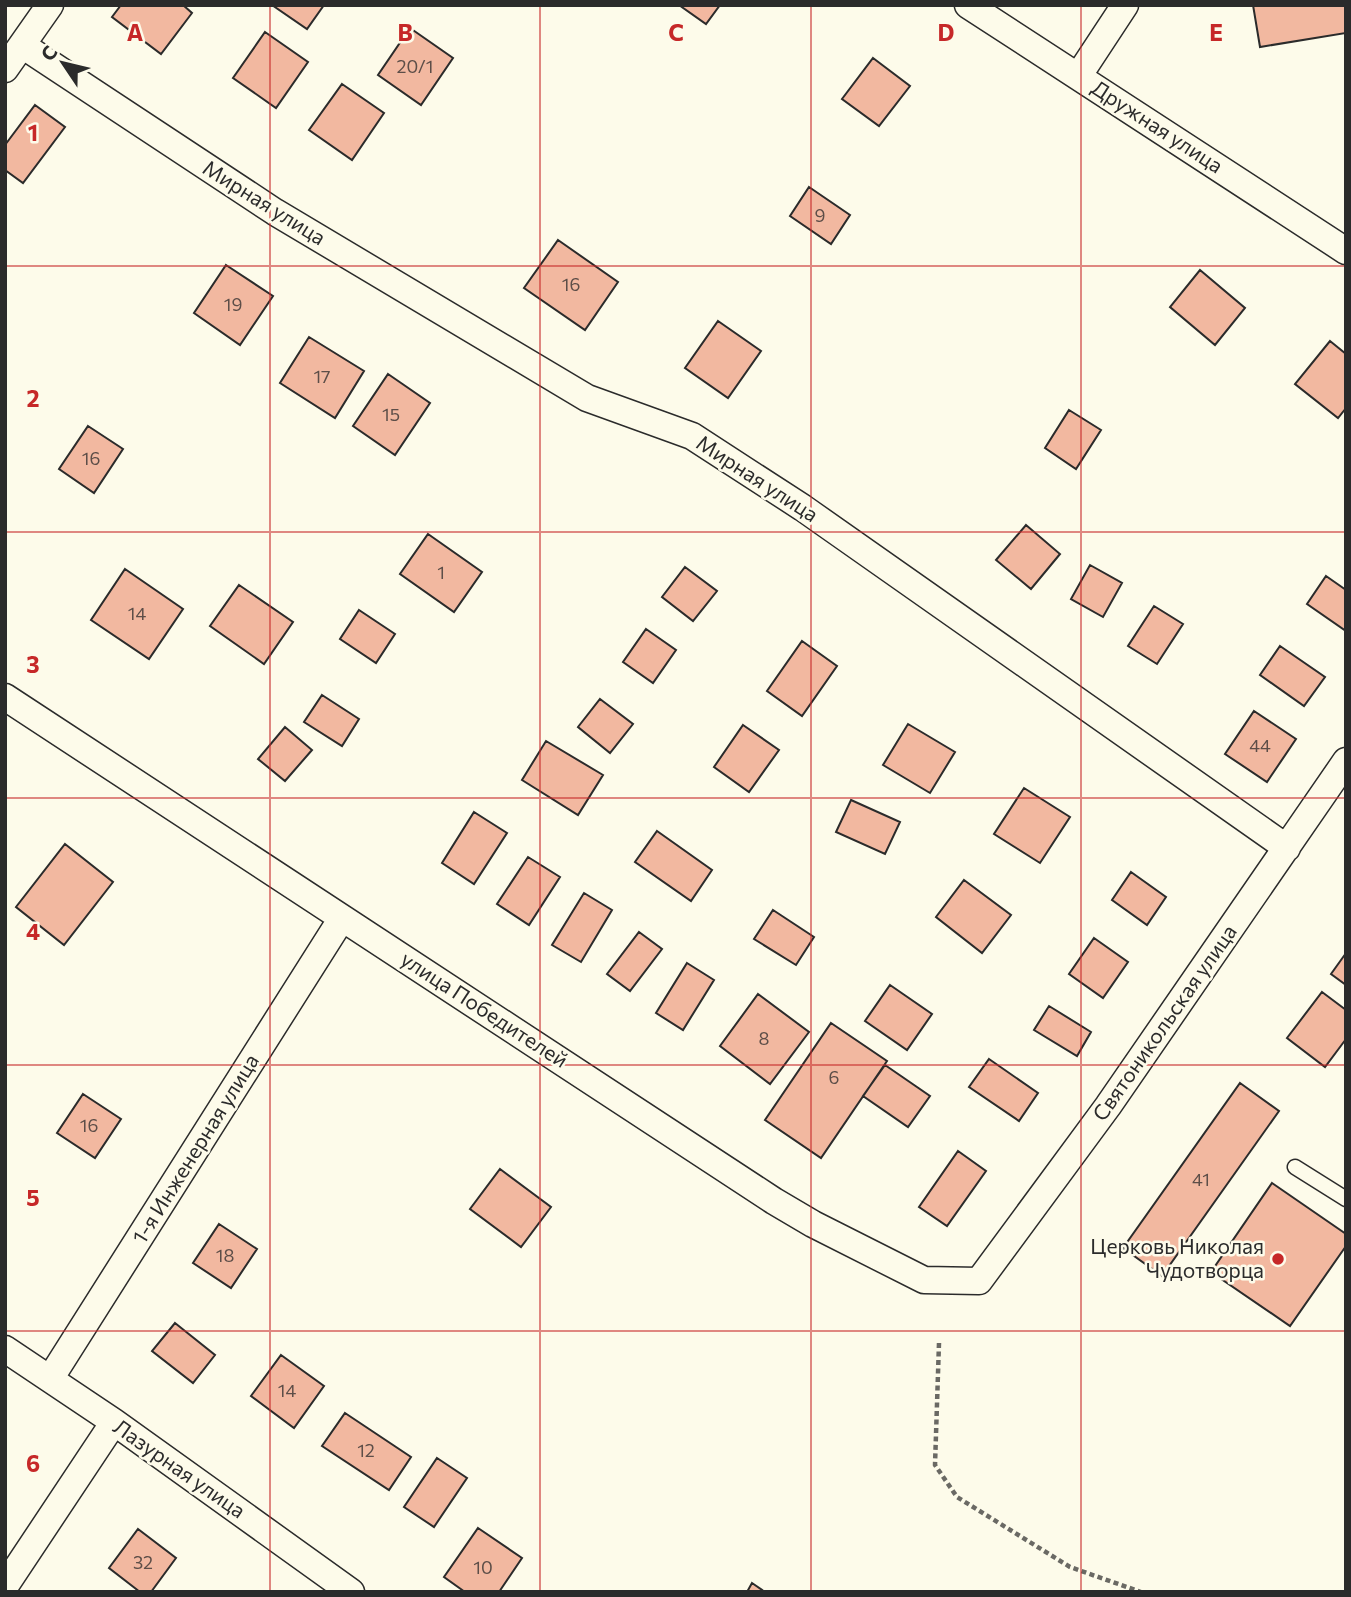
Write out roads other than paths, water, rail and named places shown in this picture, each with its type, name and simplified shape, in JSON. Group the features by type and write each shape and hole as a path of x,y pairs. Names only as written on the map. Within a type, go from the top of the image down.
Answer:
{"street":[{"path":"5,69 50,5"},
{"name":"Дружная улица","path":"968,5 1346,251"},
{"path":"1079,75 1125,5"},
{"name":"Мирная улица","path":"22,45 275,212 587,398 692,436 803,508 1287,848"},
{"name":"улица Победителей","path":"5,697 813,1224 924,1280 979,1282"},
{"name":"Святоникольская улица","path":"979,1282 1108,1106 1346,761"},
{"name":"1-я Инженерная улица","path":"50,1379 342,918"},
{"name":"Лазурная улица","path":"5,1349 114,1422 351,1592"},
{"path":"5,1586 114,1422"}],"lane":[{"path":"1294,1167 1346,1199"}],"place":[{"name":"Церковь Николая Чудотворца","path":"1278,1259"}]}
